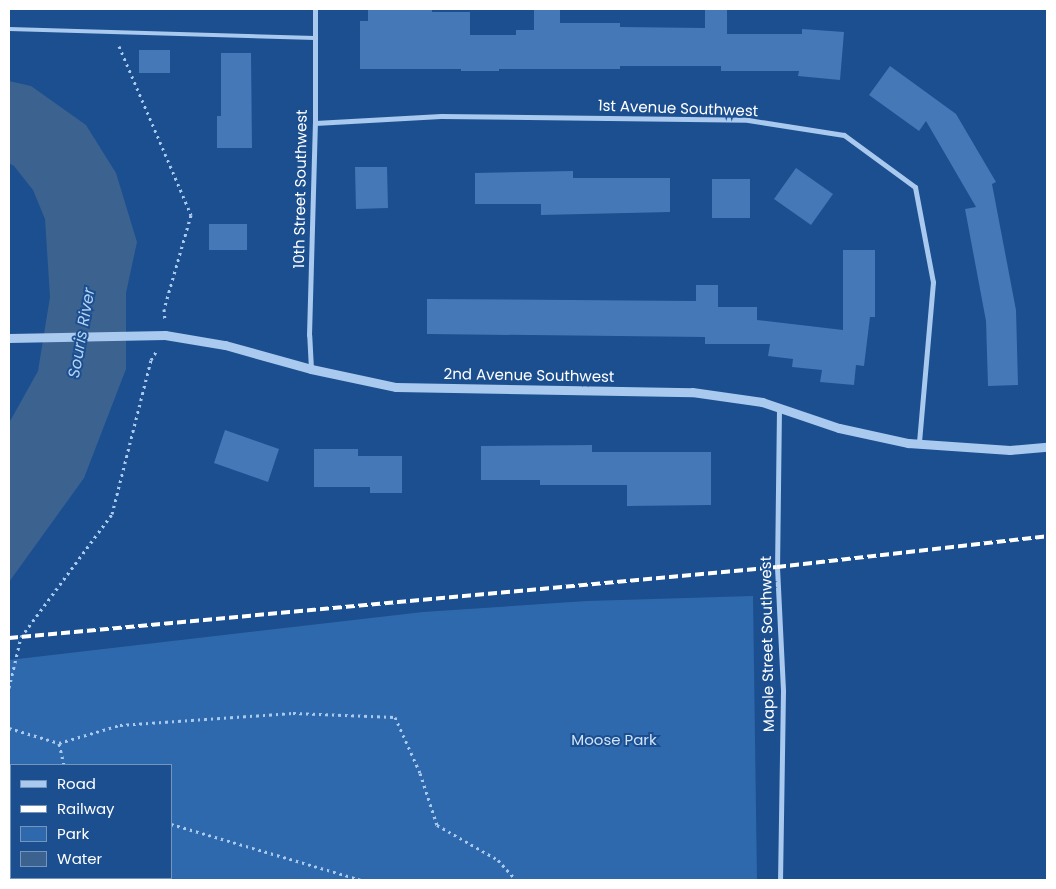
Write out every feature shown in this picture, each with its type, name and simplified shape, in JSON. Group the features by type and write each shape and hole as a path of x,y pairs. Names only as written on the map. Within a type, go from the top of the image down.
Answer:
{"street":[{"name":"10th Street Southwest","path":"311,369 309,335 315,123 315,9"},
{"name":"1st Avenue Southwest","path":"315,123 441,116 748,120 844,135 915,187 933,282 919,443"},
{"name":"2nd Avenue Southwest","path":"9,338 165,335 225,344 311,369 396,387 692,392 762,402 839,428 908,443 1010,450 1047,447"},
{"name":"Maple Street Southwest","path":"779,408 777,567 783,691 780,880"}],"lane":[{"path":"9,28 315,38"}],"path":[{"path":"9,688 21,637 112,514 151,360 165,335 164,309 191,216 112,31"},
{"path":"9,728 59,743 120,725 293,713 395,717 420,773 437,825 498,860 516,880"},
{"path":"59,743 64,764"},
{"path":"172,824 361,880"}],"green space":[{"name":"Moose Park","path":"753,596 757,880 9,880 9,660 423,612 587,601"}],"water":[{"name":"Souris River","path":"9,81 31,86 86,125 116,173 137,242 126,293 126,369 84,478 9,582 9,423 38,371 50,297 45,219 33,190 14,166 9,163"}],"building":[{"path":"368,9 432,9 432,12 470,12 470,35 516,35 516,30 534,30 534,9 560,9 560,23 620,23 620,27 705,28 705,9 727,9 727,34 802,34 802,29 844,32 840,80 798,76 799,71 721,71 721,66 620,66 620,69 499,69 499,71 360,69 360,21 368,21"},
{"path":"139,50 170,50 170,73 139,73"},
{"path":"221,53 251,53 252,148 217,148 217,116 221,116"},
{"path":"890,66 956,114 996,182 992,184 1016,310 1018,385 988,386 986,321 965,209 976,207 926,121 919,131 869,95"},
{"path":"355,167 387,167 388,208 356,209"},
{"path":"796,168 833,194 811,225 774,199"},
{"path":"573,171 573,178 670,178 670,212 541,215 541,204 475,204 475,173"},
{"path":"712,179 750,179 750,218 712,218"},
{"path":"209,224 247,224 247,250 209,250"},
{"path":"843,250 875,250 875,317 870,317 864,366 856,365 854,385 820,382 822,370 792,367 793,359 768,356 770,344 705,344 705,337 427,334 427,299 696,301 696,285 718,285 718,307 757,307 757,320 843,330"},
{"path":"225,430 279,449 268,482 214,463"},
{"path":"592,445 592,452 711,452 711,505 627,506 627,485 540,485 540,480 481,480 481,446"},
{"path":"314,449 358,449 358,456 402,456 402,493 370,493 370,487 314,487"}],"railway":[{"path":"9,638 777,567 1047,536"}]}
